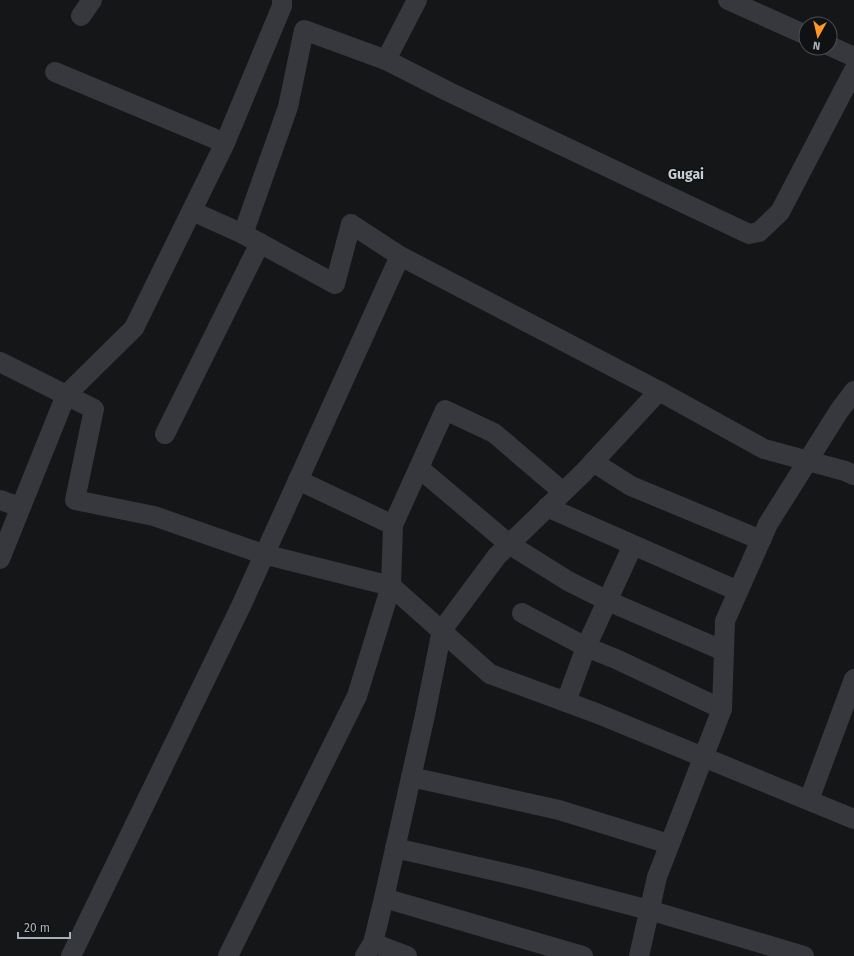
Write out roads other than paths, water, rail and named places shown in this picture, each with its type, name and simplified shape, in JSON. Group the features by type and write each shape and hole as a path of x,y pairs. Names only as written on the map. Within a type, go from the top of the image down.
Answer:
{"street":[{"path":"81,16 92,0"},
{"path":"386,60 417,0"},
{"path":"728,0 798,31"},
{"path":"0,559 66,395 134,328 225,143 282,3 304,30 386,60 449,92 749,234 759,232 780,212 854,70"},
{"path":"243,234 288,107 304,30"},
{"path":"838,50 854,57"},
{"path":"55,72 225,143"},
{"path":"192,211 243,234 335,284 351,224 400,256 659,391 764,450 845,471 854,475"},
{"path":"165,434 260,243"},
{"path":"71,956 237,613 400,256"},
{"path":"0,362 94,410 74,500 154,516 263,554 391,586 490,674 566,702 854,819"},
{"path":"407,956 369,949 384,898 425,715 442,630 497,556 593,462 659,391"},
{"path":"639,956 657,877 722,709 725,621 768,524 839,411 854,391"},
{"path":"228,956 357,696 391,586 393,524 445,410 494,433 563,492"},
{"path":"593,462 630,486 761,540"},
{"path":"419,468 509,544 568,581 724,651"},
{"path":"298,480 393,524"},
{"path":"0,500 20,508"},
{"path":"547,507 738,591"},
{"path":"566,702 586,647 633,545"},
{"path":"522,613 586,647 616,659 722,709"},
{"path":"809,800 846,726 854,679"},
{"path":"411,777 559,810 669,844"},
{"path":"395,848 526,878 649,910 804,956"},
{"path":"384,898 583,956"}],"district":[{"name":"Gugai","path":"686,174"}]}
